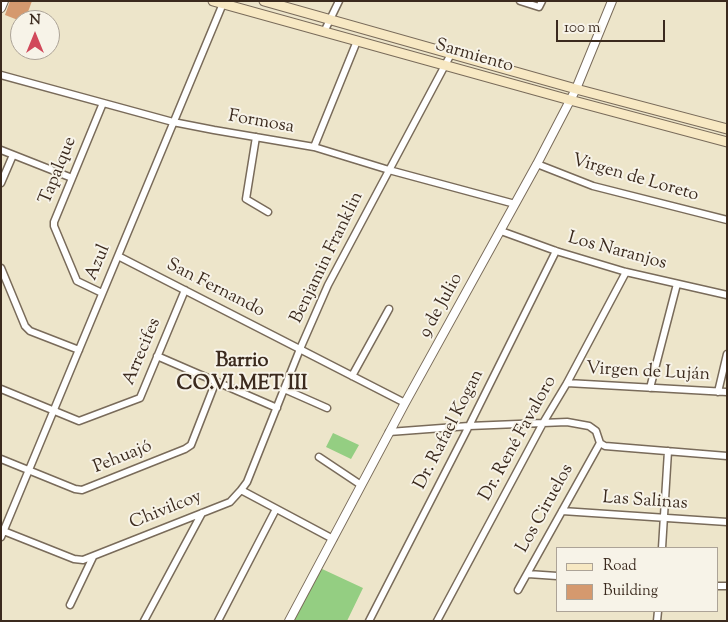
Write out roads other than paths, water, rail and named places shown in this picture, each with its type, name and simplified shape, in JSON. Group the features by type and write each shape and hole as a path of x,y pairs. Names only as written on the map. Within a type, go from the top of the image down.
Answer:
{"main road":[{"name":"Sarmiento","path":"213,1 727,142"},
{"name":"Sarmiento","path":"264,1 576,89 727,129"}],"street":[{"path":"1,7 4,1"},
{"path":"324,32 339,1"},
{"path":"520,1 540,4"},
{"name":"9 de Julio","path":"289,621 389,432 537,164 576,89 612,1"},
{"name":"Azul","path":"2,533 223,3"},
{"path":"314,147 357,41"},
{"name":"Benjamin Franklin","path":"247,482 300,349 328,285 451,54"},
{"name":"Formosa","path":"1,75 174,122 314,147 389,170 515,204"},
{"name":"Tapalque","path":"102,293 77,281 54,222 103,103"},
{"path":"256,137 246,199 268,212"},
{"path":"1,150 72,178"},
{"path":"1,183 13,155"},
{"name":"Virgen de Loreto","path":"537,164 593,186 727,220"},
{"name":"Los Naranjos","path":"501,231 556,251 626,272 727,295"},
{"name":"Dr. Rafael Kogan","path":"369,621 556,251"},
{"name":"San Fernando","path":"118,256 405,403"},
{"path":"1,268 25,326 30,331 79,350"},
{"name":"Dr. René Favaloro","path":"437,621 626,272"},
{"path":"650,388 677,284"},
{"name":"Arrecifes","path":"1,389 78,421 140,398 185,290"},
{"path":"352,376 389,309"},
{"path":"718,392 727,354"},
{"path":"157,356 277,408"},
{"name":"Pehuajó","path":"1,459 75,489 82,490 191,445 216,381"},
{"name":"Virgen de Luján","path":"567,383 727,392"},
{"path":"284,389 327,408"},
{"path":"389,432 469,426 567,422 589,426 596,431 600,443 605,446 727,456"},
{"name":"Los Ciruelos","path":"518,590 600,443"},
{"path":"662,547 668,452"},
{"path":"319,457 361,485"},
{"name":"Chivilcoy","path":"2,533 74,559 83,560 230,502 247,482"},
{"path":"241,490 333,539"},
{"path":"218,621 276,509"},
{"name":"Las Salinas","path":"562,511 727,522"},
{"path":"144,621 202,513"},
{"path":"70,606 93,557"},
{"path":"528,574 556,576"}],"district":[{"name":"Barrio CO.VI.MET III","path":"242,374"}]}
